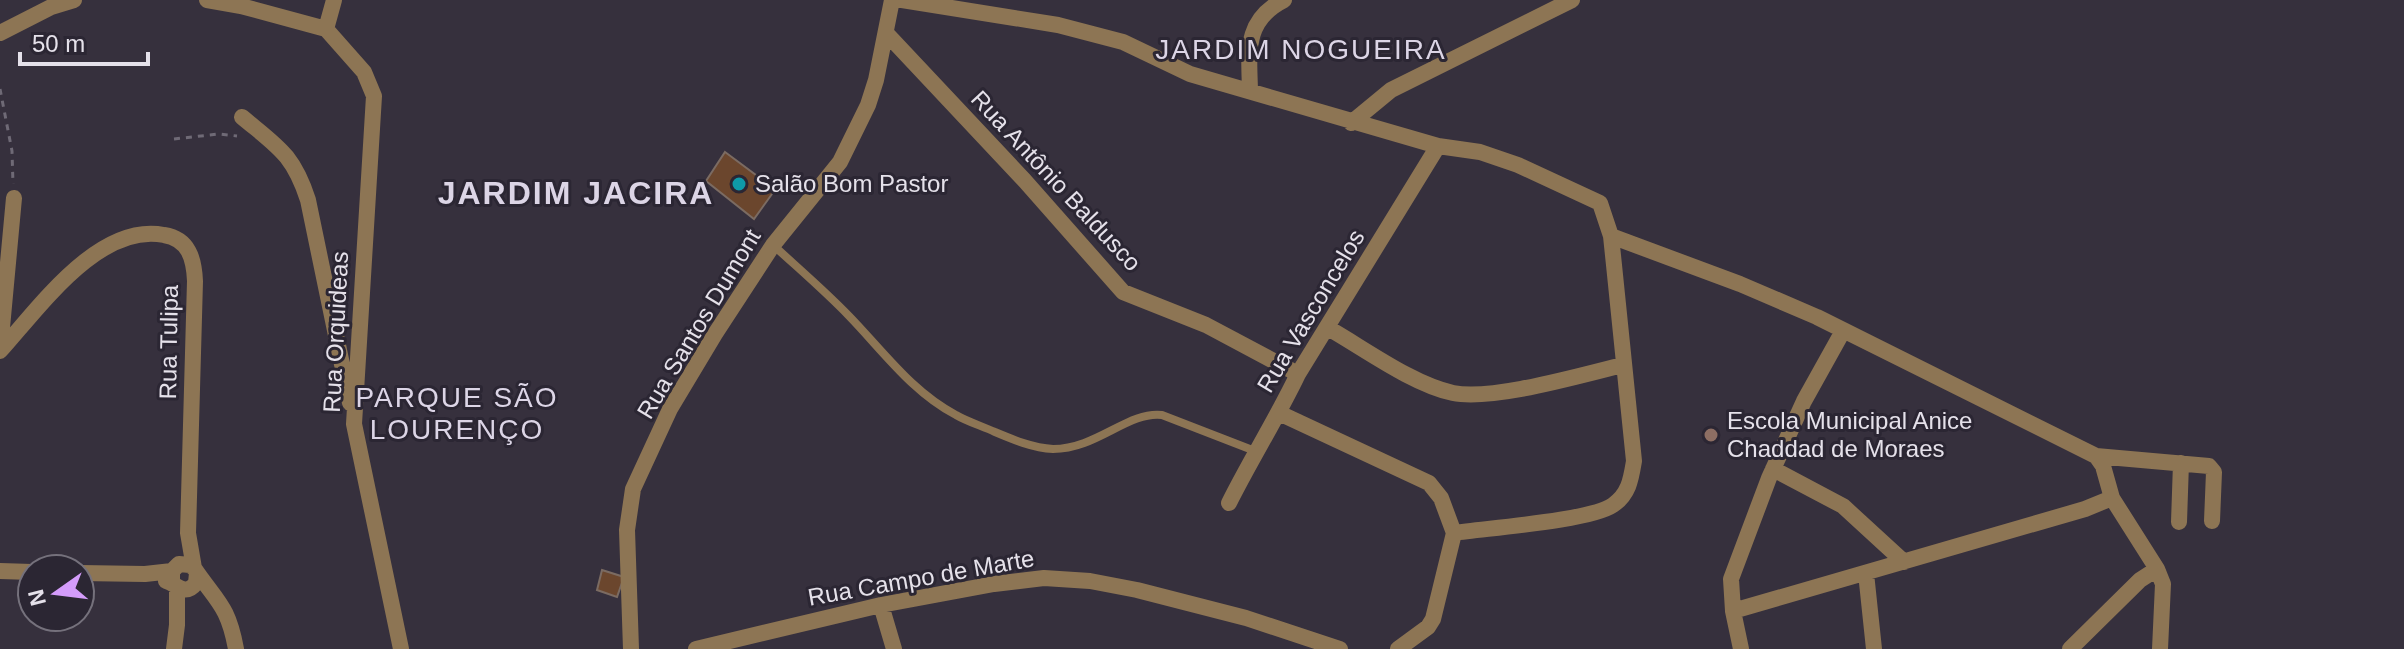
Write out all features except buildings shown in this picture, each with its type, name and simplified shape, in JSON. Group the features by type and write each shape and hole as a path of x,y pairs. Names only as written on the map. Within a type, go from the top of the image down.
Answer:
{"street":[{"path":"0,33 51,7 74,0"},
{"path":"207,0 326,29 334,0"},
{"name":"Rua Santos Dumont","path":"631,649 627,530 633,489 670,409 773,245 840,162 868,105 892,0"},
{"path":"902,0 1058,25 1110,38 1190,74 1351,123 1438,146 1480,152 1600,203 1611,236 1634,461 1631,483 1623,496 1600,512 1454,533"},
{"path":"1250,90 1249,41 1263,15 1284,0"},
{"path":"1351,123 1391,90 1572,0"},
{"name":"Rua Orquideas","path":"326,29 364,72 374,96 354,424 401,649"},
{"name":"Rua Antônio Baldusco","path":"886,33 1025,181 1123,292 1206,325 1298,374"},
{"path":"242,117 293,162 308,200 354,424"},
{"name":"Rua Vasconcelos","path":"1229,503 1298,374 1438,146"},
{"path":"0,350 14,198"},
{"name":"Rua Tulipa","path":"0,350 77,268 97,251 118,240 154,233 184,244 191,254 195,281 188,533 184,578 176,611 174,649"},
{"path":"1611,236 1740,284 1843,331 2096,456 2209,466 2214,472 2212,521"},
{"path":"1328,328 1418,380 1453,393 1492,393 1623,365"},
{"path":"1741,649 1733,611 1731,579 1773,469 1804,401 1843,331"},
{"path":"1279,413 1429,483 1441,498 1454,533 1433,619 1428,627 1398,649"},
{"path":"2096,456 2103,466 2112,498 2157,569 2163,584 2160,649"},
{"path":"2179,522 2181,463"},
{"path":"1773,469 1843,506 1904,562"},
{"path":"1733,611 2085,509 2112,498"},
{"path":"2070,649 2140,580 2157,569"},
{"path":"96,573 184,578 216,596 229,619 236,649"},
{"path":"1866,573 1874,649"},
{"name":"Rua Campo de Marte","path":"696,649 881,605 1044,578 1090,581 1246,618 1340,649"},
{"path":"881,605 894,649"}],"lane":[{"path":"773,245 850,316 885,357 921,392 956,415 1019,442 1061,449 1100,438 1146,415 1162,415 1255,451"}],"path":[{"path":"0,89 12,151 14,198"},
{"path":"174,139 219,134 268,139"}],"place":[{"name":"Salão Bom Pastor","path":"739,184"},
{"name":"Escola Municipal Anice Chaddad de Moraes","path":"1711,435"}],"district":[{"name":"JARDIM NOGUEIRA","path":"1301,49"},
{"name":"JARDIM JACIRA","path":"576,193"},
{"name":"PARQUE SÃO LOURENÇO","path":"457,413"}]}
